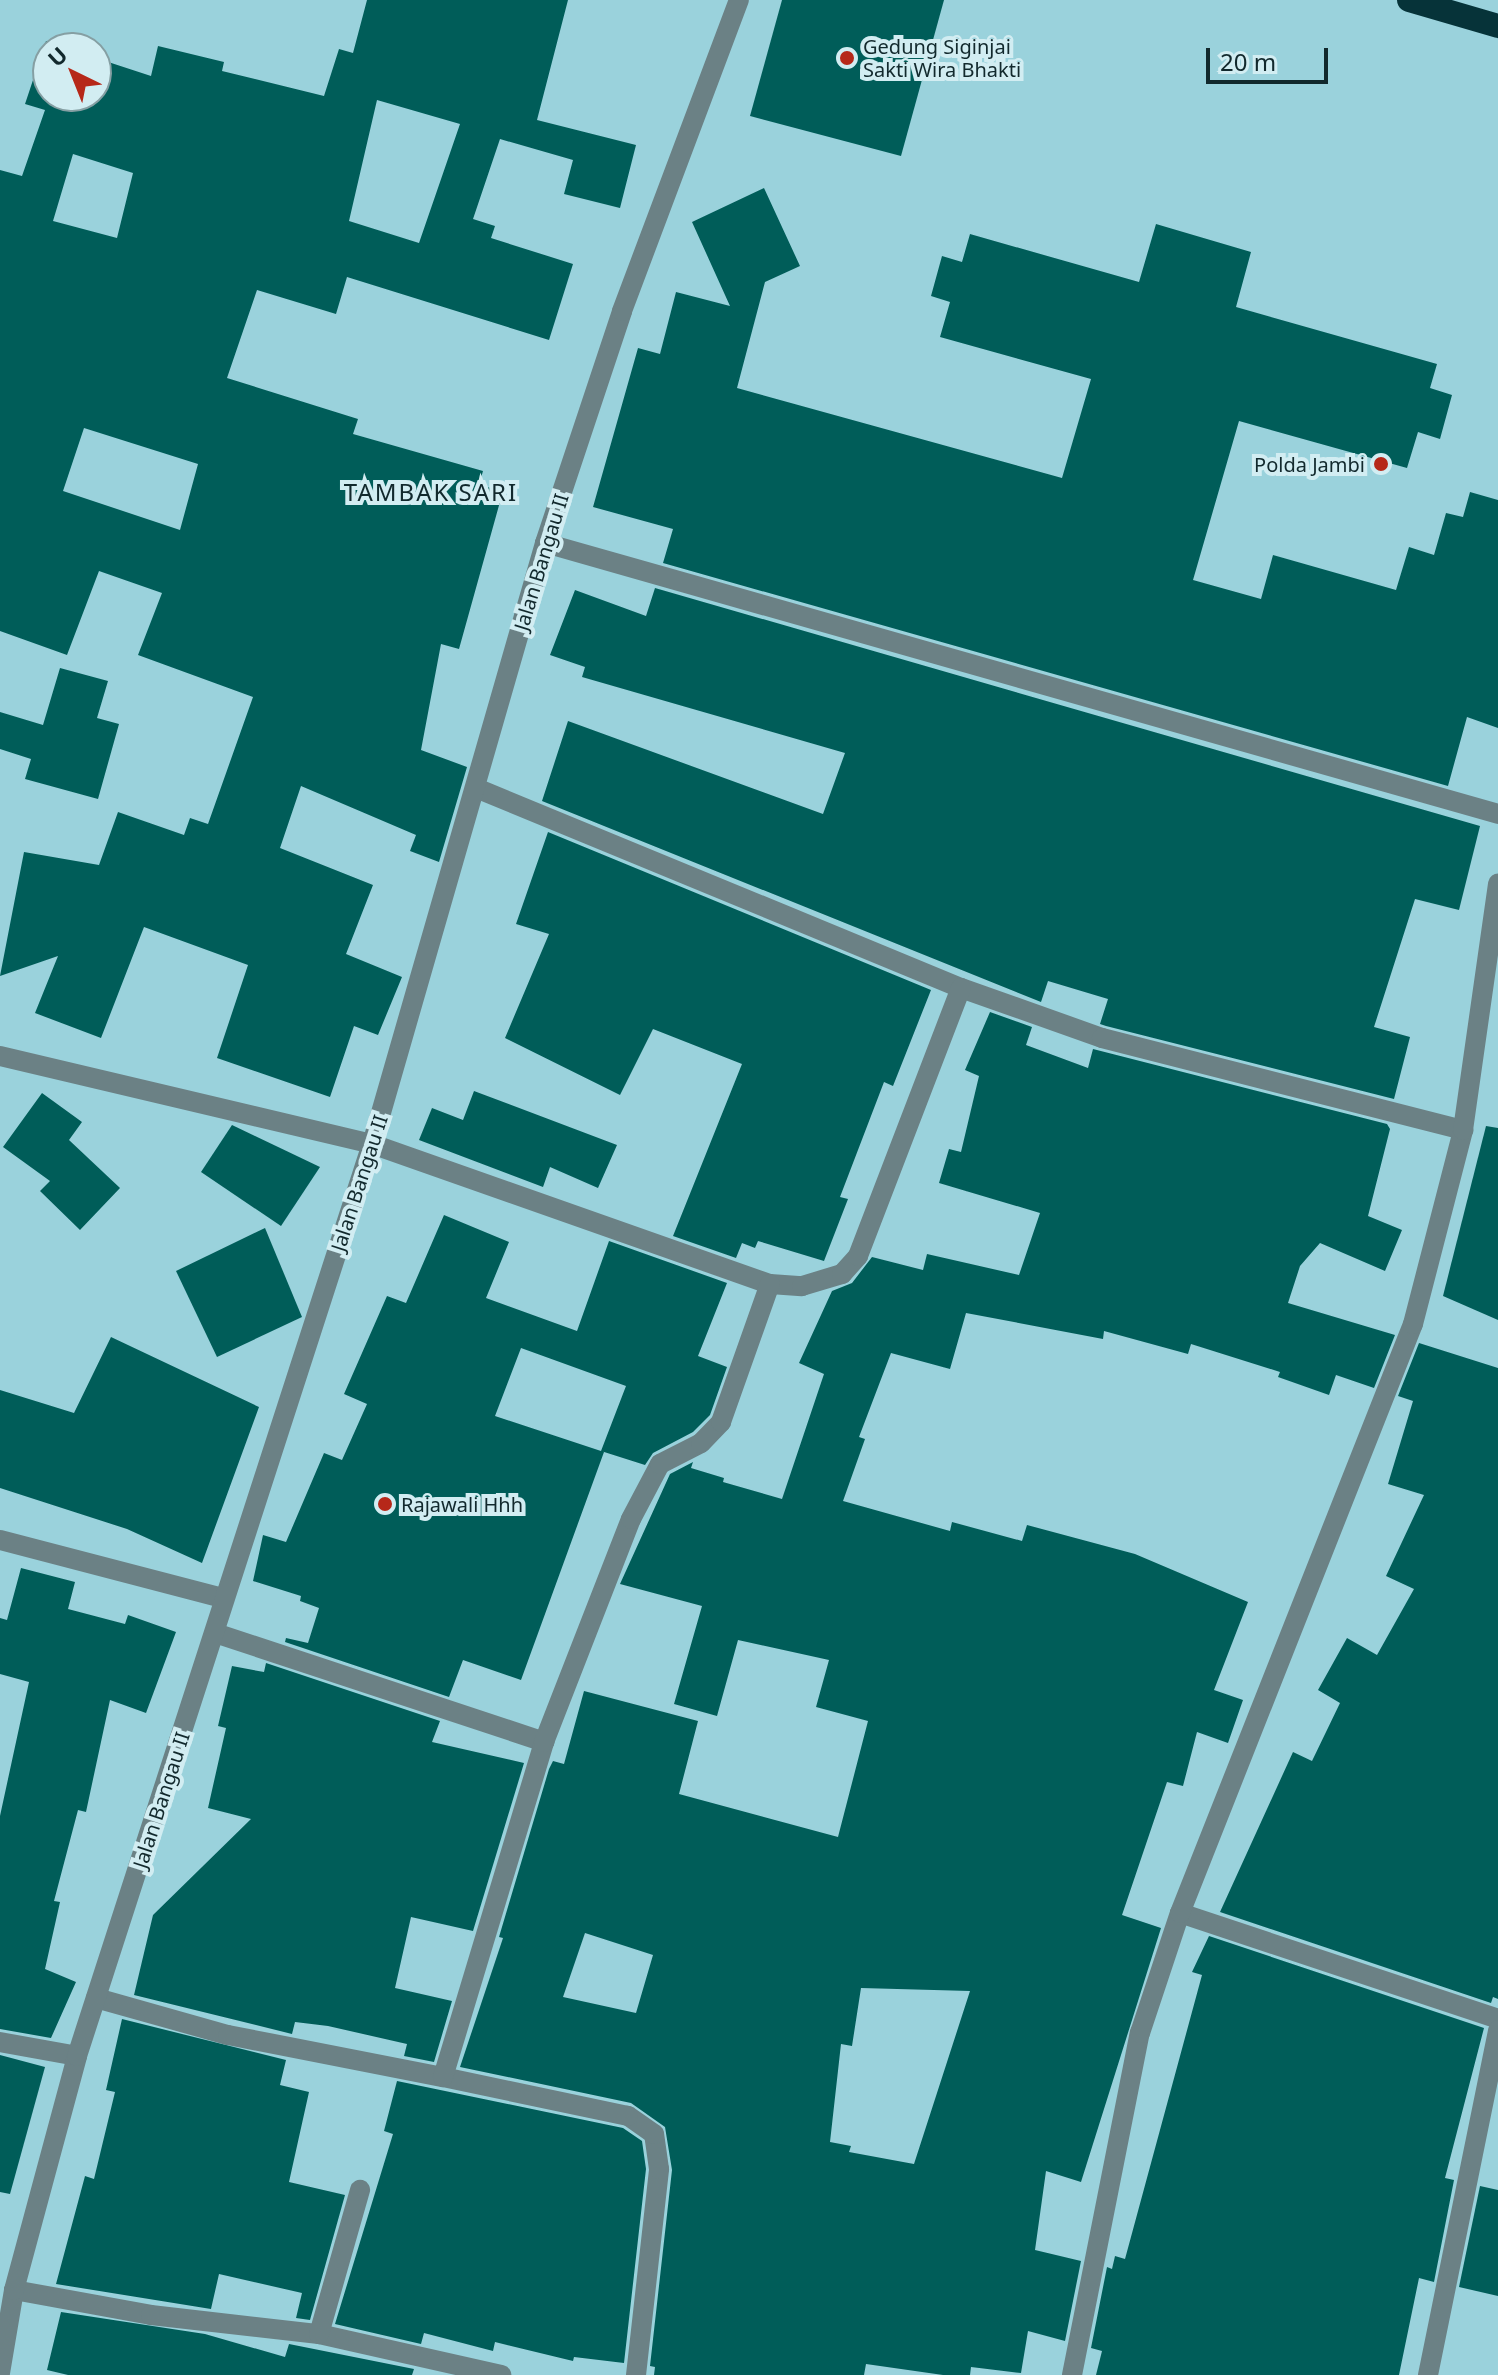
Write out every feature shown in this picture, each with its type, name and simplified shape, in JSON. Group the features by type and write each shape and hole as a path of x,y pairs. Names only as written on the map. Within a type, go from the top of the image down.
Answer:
{"highway":[{"path":"1409,0 1498,26"}],"street":[{"name":"Jalan Bangau II","path":"0,2373 14,2290 77,2056 372,1144 545,543 622,311 739,0"},
{"path":"545,543 1498,814"},
{"path":"476,788 961,988 1102,1038 1463,1130"},
{"path":"1072,2375 1140,2033 1180,1913 1373,1436 1413,1324 1463,1130 1498,883"},
{"path":"0,1056 372,1144 770,1284 824,1282 842,1274 858,1256 961,988"},
{"path":"443,2077 544,1742 653,1472 671,1456 701,1443 721,1422 770,1284"},
{"path":"0,1540 223,1598"},
{"path":"215,1633 544,1742"},
{"path":"1180,1913 1498,2019"},
{"path":"96,1998 228,2035 628,2116 654,2134 659,2169 636,2375"},
{"path":"1428,2375 1498,2030"},
{"path":"0,2042 77,2056"},
{"path":"319,2334 360,2190"},
{"path":"14,2290 151,2315 319,2334 501,2375"}],"building":[{"path":"367,0 568,0 537,120 636,145 620,208 564,194 573,160 500,139 473,219 495,226 491,238 573,264 549,340 347,277 336,314 257,290 227,378 358,419 353,434 483,471 479,485 503,491 459,649 441,644 421,750 467,767 439,862 410,851 416,835 301,786 280,848 373,885 346,954 402,977 378,1035 354,1026 330,1097 217,1058 248,965 144,927 101,1038 35,1013 58,956 0,976 24,852 99,865 118,812 184,835 190,818 208,824 253,697 138,655 162,593 99,571 67,655 0,631 0,170 22,176 44,112 112,112 112,63 151,76 158,46 224,62 222,71 324,96 339,49 353,53","holes":["377,100 460,124 419,243 349,221","73,154 133,173 117,238 53,221","84,428 198,464 180,530 63,491"]},
{"name":"Gedung Siginjai Sakti Wira Bhakti","path":"782,0 944,0 901,156 750,116"},
{"path":"32,83 32,106 25,104"},
{"path":"764,188 800,266 765,282 737,388 1062,478 1091,379 940,337 950,302 931,296 942,256 962,262 970,234 1139,282 1156,224 1251,252 1236,307 1437,364 1430,388 1452,395 1440,439 1418,432 1407,468 1239,421 1193,580 1261,599 1273,555 1396,590 1409,547 1434,555 1446,513 1463,517 1470,492 1498,500 1498,728 1467,717 1448,786 663,563 673,529 593,507 638,348 660,354 676,292 730,306 692,222"},
{"path":"655,588 1480,826 1459,910 1415,899 1374,1027 1410,1037 1394,1099 1100,1024 1108,999 1048,981 1041,1002 542,801 568,721 823,814 845,753 582,677 585,667 550,655 575,590 646,616"},
{"path":"60,668 108,681 97,718 119,724 98,799 25,779 31,759 0,749 0,712 43,725"},
{"path":"548,832 931,990 893,1086 884,1082 840,1197 848,1199 824,1261 758,1241 755,1248 742,1243 736,1258 673,1236 742,1064 653,1029 620,1095 505,1038 549,934 516,924"},
{"path":"990,1012 1032,1027 1026,1045 1088,1068 1093,1049 1387,1124 1390,1129 1368,1216 1402,1230 1385,1271 1320,1243 1300,1266 1288,1303 1395,1335 1374,1388 1336,1375 1329,1395 1278,1377 1280,1372 1191,1344 1188,1354 1104,1331 1103,1339 966,1313 950,1369 891,1353 859,1437 865,1439 843,1501 950,1531 952,1522 1022,1541 1027,1525 1135,1554 1248,1602 1214,1690 1243,1700 1228,1743 1197,1732 1183,1786 1167,1782 1122,1915 1161,1928 1081,2182 1046,2171 1035,2250 1081,2261 1065,2341 1028,2331 1021,2373 971,2367 970,2375 943,2375 866,2364 864,2375 654,2375 655,2367 650,2366 672,2170 665,2127 631,2103 460,2067 503,1938 499,1937 549,1769 553,1761 564,1764 584,1691 698,1721 679,1794 838,1837 868,1721 816,1707 829,1660 738,1640 717,1716 674,1704 702,1606 620,1584 670,1474 693,1462 691,1468 724,1478 723,1482 782,1499 824,1374 799,1363 832,1291 852,1283 872,1257 923,1270 927,1254 1019,1275 1040,1213 939,1183 949,1149 961,1152 979,1076 965,1070","holes":["585,1933 653,1955 636,2013 563,1997","861,1988 970,1991 914,2164 849,2152 851,2146 830,2142 841,2044 852,2046"]},
{"path":"474,1091 617,1145 598,1188 550,1167 543,1187 419,1140 432,1108 463,1120"},
{"path":"42,1093 82,1122 69,1140 120,1188 80,1230 40,1191 50,1181 3,1147"},
{"path":"232,1125 320,1167 281,1226 201,1172"},
{"path":"1486,1126 1498,1128 1498,1320 1443,1296"},
{"path":"444,1215 509,1242 486,1298 577,1331 609,1241 727,1283 698,1356 727,1367 710,1415 693,1432 653,1453 645,1465 601,1451 626,1386 521,1348 495,1416 604,1452 521,1680 463,1660 449,1697 285,1642 286,1638 308,1643 319,1608 300,1601 301,1596 253,1581 263,1535 286,1542 324,1453 342,1460 367,1404 344,1394 387,1296 406,1303"},
{"path":"265,1228 302,1317 217,1357 176,1271"},
{"path":"111,1337 259,1407 202,1563 127,1529 0,1488 0,1390 74,1413"},
{"path":"1419,1343 1498,1368 1498,1999 1493,1997 1491,2003 1220,1912 1293,1752 1312,1761 1340,1703 1318,1690 1347,1638 1377,1655 1414,1589 1386,1576 1424,1495 1388,1484 1413,1401 1398,1396"},
{"path":"21,1568 75,1582 68,1609 125,1624 128,1615 176,1632 146,1713 110,1700 86,1812 78,1810 54,1901 60,1902 45,1969 76,1982 51,2038 0,2029 0,1816 29,1682 0,1674 0,1618 7,1620"},
{"path":"266,1663 440,1721 432,1742 524,1763 473,1931 411,1917 395,1988 452,2001 434,2062 404,2056 407,2044 328,2026 295,2022 292,2034 134,1995 153,1915 251,1819 208,1808 226,1728 218,1726 232,1666 264,1672"},
{"path":"1209,1936 1484,2028 1445,2178 1454,2180 1434,2282 1419,2278 1399,2375 1096,2375 1102,2351 1091,2348 1107,2267 1112,2269 1115,2256 1125,2259 1202,1975 1192,1972"},
{"path":"122,2019 286,2060 280,2085 309,2092 289,2182 345,2195 310,2320 296,2318 302,2293 219,2274 211,2309 56,2284 85,2176 94,2179 115,2092 106,2090"},
{"path":"0,2055 45,2067 10,2194 0,2192"},
{"path":"397,2081 623,2128 642,2141 646,2169 624,2363 574,2357 573,2361 495,2342 493,2351 424,2333 421,2344 335,2324 393,2134 384,2131"},
{"path":"1480,2186 1498,2190 1498,2296 1459,2287"},
{"path":"61,2312 205,2334 285,2357 289,2344 414,2369 412,2375 68,2375 47,2370"}],"place":[{"name":"Gedung Siginjai Sakti Wira Bhakti","path":"847,58"},
{"name":"Polda Jambi","path":"1381,464"},
{"name":"Rajawali Hhh","path":"385,1504"}],"district":[{"name":"TAMBAK SARI","path":"431,492"}]}
